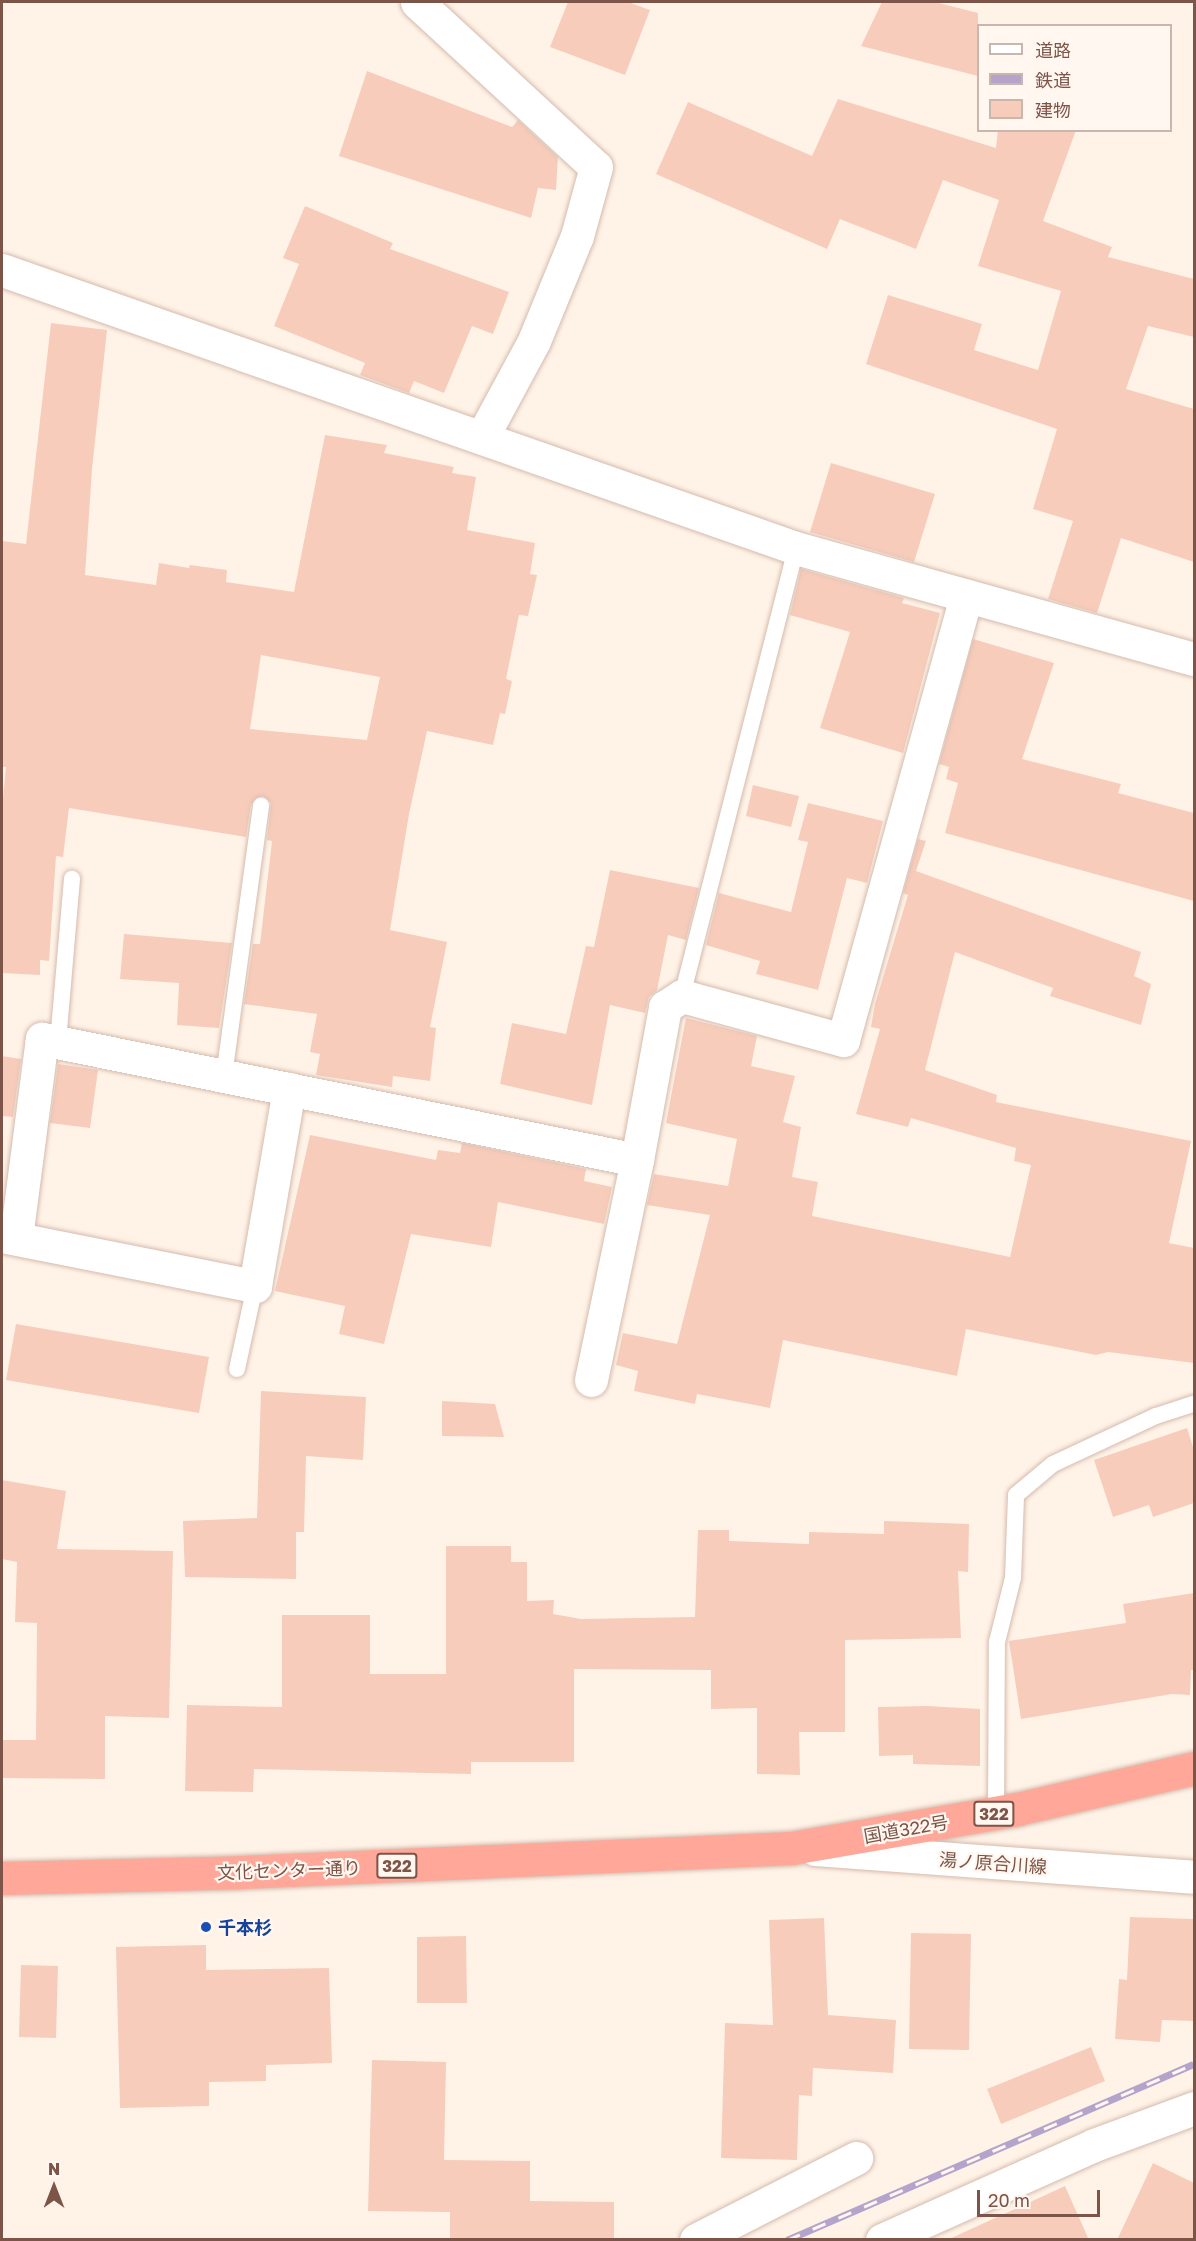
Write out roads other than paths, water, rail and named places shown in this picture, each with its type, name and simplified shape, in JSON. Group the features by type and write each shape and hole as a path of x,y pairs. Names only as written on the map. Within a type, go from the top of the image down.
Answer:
{"highway":[{"name":"国道322号","path":"792,1848 996,1814 1194,1768"},
{"name":"文化センター通り","path":"2,1878 241,1872 792,1848"}],"street":[{"path":"417,2 596,167 577,236 534,341 482,437"},
{"path":"2,270 796,548 1194,659"},
{"path":"591,1380 637,1160 665,1007 681,996 843,1040 966,596"},
{"path":"289,1089 255,1286 9,1237 42,1039 58,1042 224,1076 289,1089 637,1160"},
{"name":"湯ノ原合川線","path":"792,1848 1194,1877"},
{"path":"882,2240 1094,2145 1194,2108"},
{"path":"696,2240 856,2158"}],"lane":[{"path":"681,996 796,548"},
{"path":"224,1076 261,806"},
{"path":"58,1042 72,879"},
{"path":"237,1369 255,1286"},
{"path":"996,1814 998,1642 1013,1578 1016,1496 1053,1464 1156,1416 1194,1404"}],"railway":[{"path":"787,2240 1194,2064"}],"place":[{"name":"千本杉","path":"206,1927"}]}
